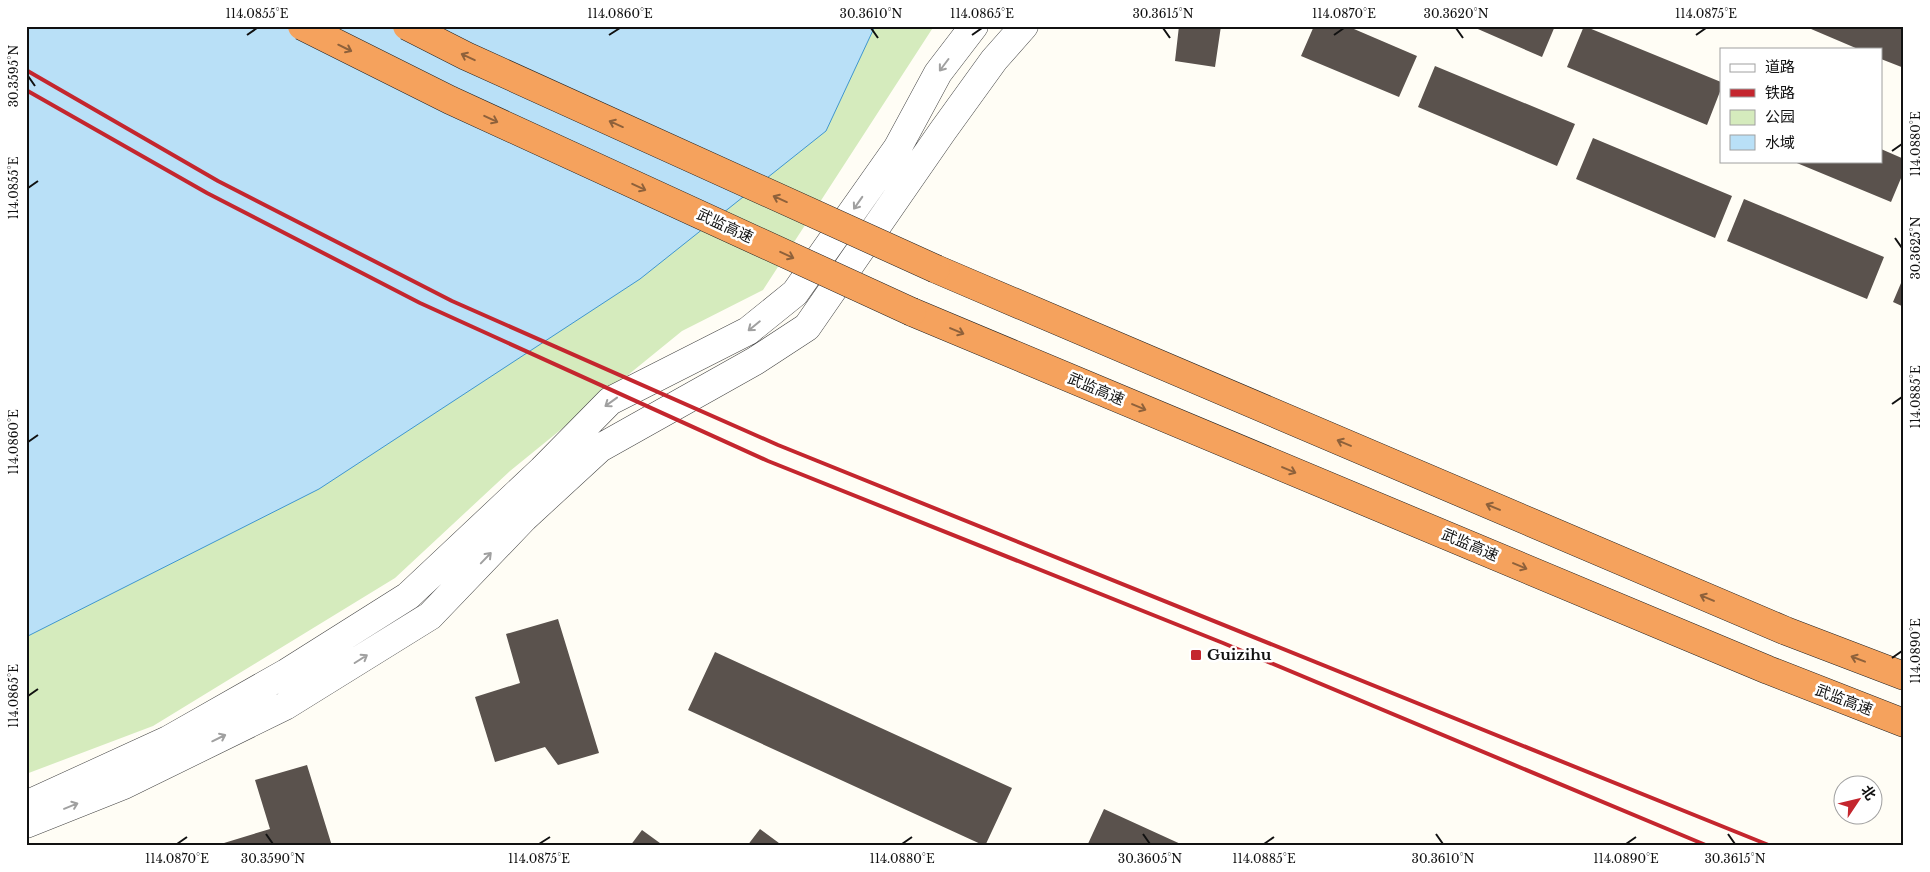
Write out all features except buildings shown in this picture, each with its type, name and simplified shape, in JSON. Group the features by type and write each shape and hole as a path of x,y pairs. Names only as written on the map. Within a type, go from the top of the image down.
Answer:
{"highway":[{"name":"武监高速","path":"302,26 450,100 912,312 1768,670 1904,722"},
{"path":"407,26 466,56 936,270 1786,631 1904,676"}],"street":[{"path":"26,805 168,740 286,673 408,596 542,470 610,401 748,331 795,293 898,147 938,73 974,26"},
{"path":"26,824 124,785 285,706 430,616 524,518 600,448 755,361 808,327 942,132 994,60 1024,26"}],"green space":[{"path":"824,26 934,26 763,290 682,331 510,471 395,578 153,726 26,774 26,579"}],"water":[{"path":"26,26 875,26 826,131 640,279 319,489 26,637"}],"railway":[{"path":"26,70 218,181 452,301 778,445 1771,846"},
{"path":"26,90 207,193 420,303 768,461 1223,643 1708,846"}],"place":[{"name":"Guizihu","path":"1196,655"}]}
